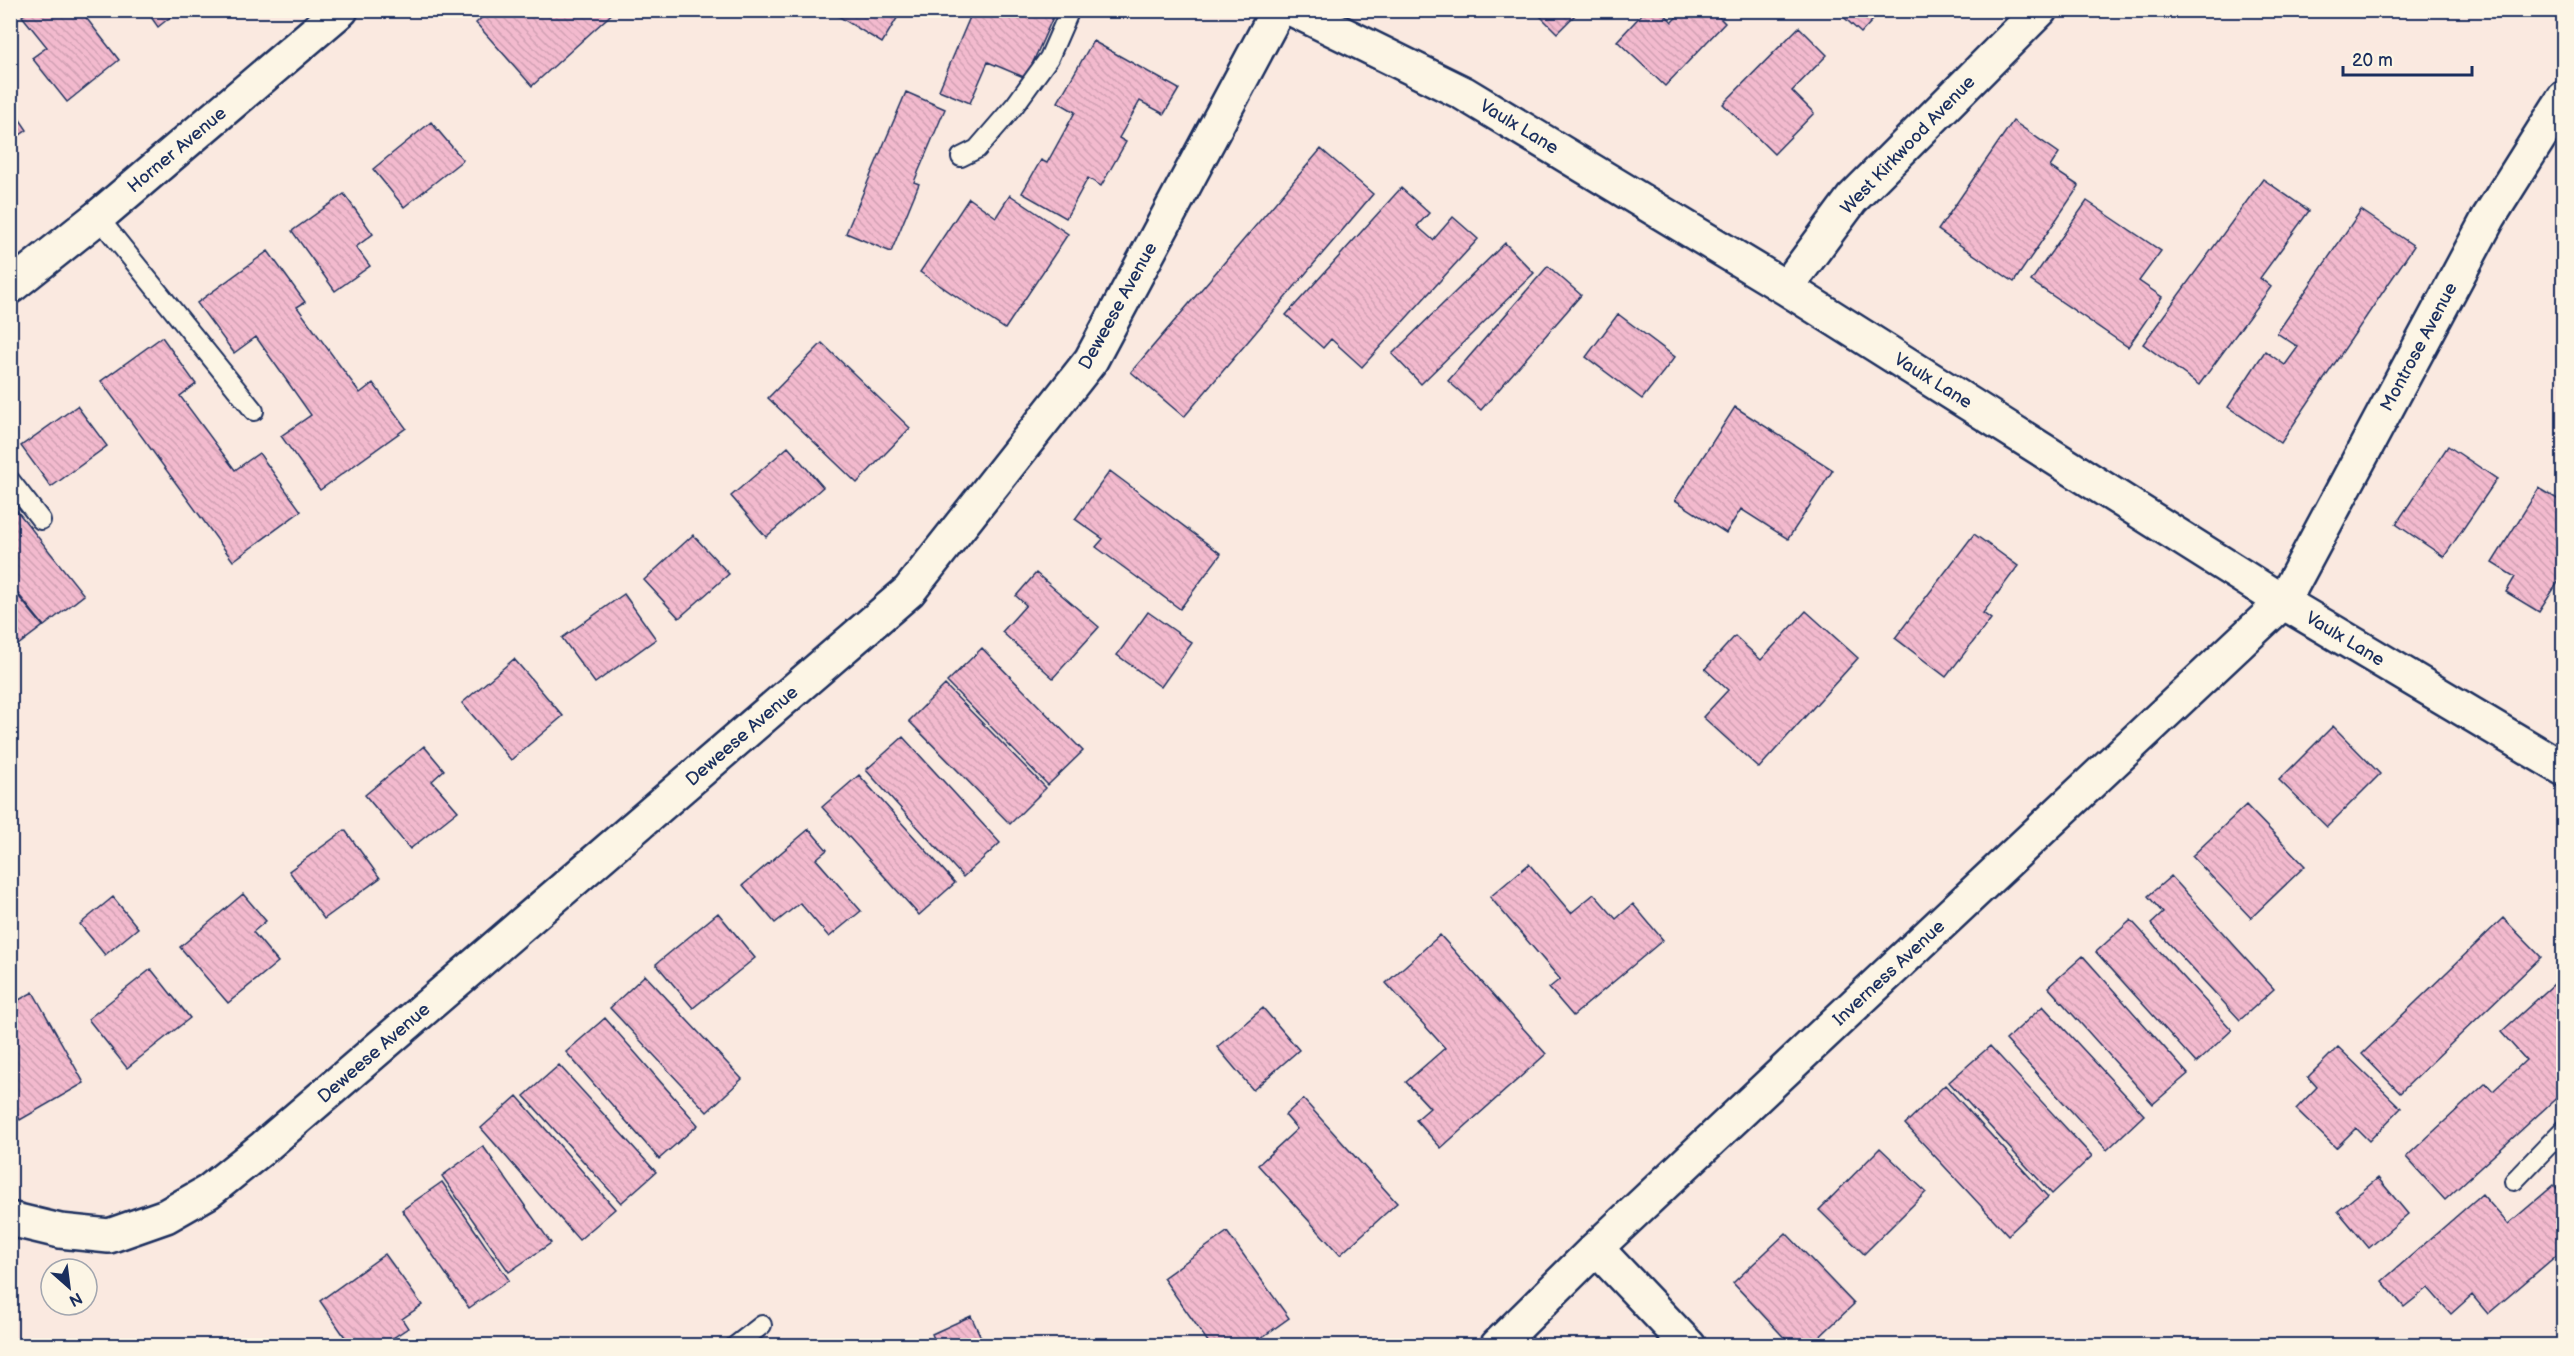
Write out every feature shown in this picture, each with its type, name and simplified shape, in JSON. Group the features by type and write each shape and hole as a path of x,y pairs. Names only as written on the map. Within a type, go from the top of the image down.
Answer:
{"street":[{"name":"Horner Avenue","path":"10,287 98,217 341,10"},
{"name":"Deweese Avenue","path":"10,1219 60,1232 109,1236 166,1216 208,1192 282,1131 909,591 1091,360 1278,10"},
{"name":"Vaulx Lane","path":"1294,10 1463,93 1786,288 2283,602 2564,769"},
{"name":"West Kirkwood Avenue","path":"1786,288 1851,199 2040,10"},
{"name":"Montrose Avenue","path":"2283,602 2489,217 2564,98"},
{"name":"Inverness Avenue","path":"1497,1346 1596,1248 2283,602"},
{"path":"1596,1248 1689,1346"}],"lane":[{"path":"961,157 977,149 1015,105 1049,58 1070,10"},
{"path":"98,217 254,411"},
{"path":"10,480 41,519"},
{"path":"2514,1181 2564,1129"},
{"path":"735,1346 762,1325"}],"building":[{"path":"29,10 80,10 119,60 67,102 32,58 47,47 22,16"},
{"path":"146,10 179,10 158,27"},
{"path":"490,10 616,10 532,86 476,23"},
{"path":"841,10 902,10 882,43 838,16"},
{"path":"973,10 1000,10 1018,18 1021,10 1038,10 1053,17 1026,78 988,62 970,103 939,90"},
{"path":"1534,10 1580,10 1557,33"},
{"path":"1646,10 1661,10 1672,22 1683,10 1712,10 1725,23 1665,86 1617,41"},
{"path":"1836,10 1882,10 1861,33"},
{"path":"1799,27 1827,55 1792,91 1814,113 1774,154 1723,104"},
{"path":"1093,41 1179,89 1164,114 1140,101 1119,138 1126,142 1101,186 1088,178 1066,218 1022,193 1041,160 1047,163 1075,112 1058,102"},
{"path":"906,92 945,109 914,182 919,184 891,252 846,233"},
{"path":"10,105 27,130 10,142"},
{"path":"2013,121 2059,153 2050,167 2079,186 2014,282 1938,230"},
{"path":"431,122 463,160 404,207 373,169"},
{"path":"1321,149 1373,194 1184,417 1131,372"},
{"path":"2263,179 2309,211 2260,278 2271,287 2199,385 2143,344"},
{"path":"1401,188 1429,213 1417,226 1433,240 1453,217 1478,239 1362,367 1331,339 1323,348 1286,315"},
{"path":"344,194 373,234 356,247 370,266 335,291 292,231"},
{"path":"1010,195 1068,234 1005,329 920,272 969,198 996,217"},
{"path":"2087,201 2161,251 2139,281 2162,297 2128,347 2031,281"},
{"path":"2361,210 2414,246 2281,443 2228,407 2265,351 2285,365 2298,347 2277,333"},
{"path":"1505,243 1534,273 1421,384 1392,354"},
{"path":"268,251 305,302 297,307 360,393 373,383 406,428 320,490 281,436 311,415 256,337 234,353 197,303"},
{"path":"1548,266 1581,295 1481,410 1448,381"},
{"path":"1618,314 1675,357 1642,399 1586,357"},
{"path":"162,337 196,384 180,396 235,470 259,453 301,511 233,561 101,381"},
{"path":"822,343 910,428 857,483 768,398"},
{"path":"77,406 107,446 51,487 21,446"},
{"path":"1735,407 1833,470 1788,539 1741,509 1726,533 1675,500"},
{"path":"2448,446 2497,479 2444,557 2396,524"},
{"path":"788,447 823,487 766,537 731,496"},
{"path":"1110,471 1221,554 1180,609 1096,547 1103,539 1075,519"},
{"path":"2539,488 2564,503 2564,573 2539,612 2506,592 2515,577 2492,563"},
{"path":"10,502 84,595 44,626 10,584"},
{"path":"1974,534 2018,566 1983,613 1991,619 1946,677 1895,638"},
{"path":"693,535 729,574 679,618 644,580"},
{"path":"1036,573 1099,627 1053,678 1002,632 1026,605 1016,596"},
{"path":"10,586 43,626 10,651"},
{"path":"624,594 656,639 595,683 562,638"},
{"path":"1806,611 1858,658 1759,768 1703,717 1728,690 1705,669 1735,636 1761,660"},
{"path":"1148,612 1192,643 1161,687 1117,655"},
{"path":"982,648 1083,751 1048,785 947,682"},
{"path":"514,659 563,716 511,760 462,703"},
{"path":"945,685 1046,788 1010,824 909,721"},
{"path":"2333,726 2380,774 2327,827 2279,780"},
{"path":"903,737 1000,843 963,877 866,770"},
{"path":"424,746 444,770 432,781 458,811 410,849 365,795"},
{"path":"859,775 955,883 919,915 822,807"},
{"path":"2246,805 2305,866 2251,918 2192,856"},
{"path":"809,829 827,850 816,859 861,911 829,937 800,903 775,923 743,885"},
{"path":"345,830 380,878 324,919 289,871"},
{"path":"1529,864 1571,913 1594,894 1616,919 1633,904 1663,940 1573,1016 1549,988 1560,979 1490,897"},
{"path":"2171,876 2274,989 2240,1020 2151,924 2163,913 2148,896"},
{"path":"243,894 266,921 253,932 278,962 228,1003 180,947"},
{"path":"113,897 138,928 105,955 80,924"},
{"path":"718,913 755,958 693,1008 656,964"},
{"path":"2503,918 2541,957 2400,1093 2362,1054"},
{"path":"2131,920 2232,1030 2196,1063 2096,952"},
{"path":"1440,935 1546,1054 1441,1148 1416,1120 1430,1108 1406,1082 1445,1048 1386,983"},
{"path":"2083,956 2188,1074 2153,1104 2048,987"},
{"path":"151,969 190,1018 127,1068 88,1019"},
{"path":"645,975 742,1079 707,1112 610,1008"},
{"path":"2564,975 2564,1091 2445,1200 2406,1157 2486,1083 2493,1091 2526,1060 2501,1032"},
{"path":"33,992 84,1083 20,1120 10,1103 10,1005"},
{"path":"2043,1006 2144,1115 2107,1150 2006,1040"},
{"path":"1263,1008 1299,1050 1253,1090 1217,1047"},
{"path":"605,1018 698,1125 659,1159 566,1052"},
{"path":"1990,1046 2092,1156 2052,1194 1949,1082"},
{"path":"2338,1047 2401,1108 2369,1141 2356,1128 2336,1148 2296,1109 2317,1087 2308,1077"},
{"path":"559,1065 656,1172 621,1203 524,1096"},
{"path":"1945,1085 2048,1197 2008,1235 1905,1124"},
{"path":"517,1096 615,1209 579,1240 481,1128"},
{"path":"1303,1099 1397,1203 1340,1255 1258,1165 1297,1129 1285,1115"},
{"path":"483,1146 551,1243 509,1272 442,1176"},
{"path":"1880,1148 1926,1192 1864,1254 1819,1210"},
{"path":"2378,1178 2408,1214 2369,1248 2338,1211"},
{"path":"442,1182 509,1280 469,1308 402,1210"},
{"path":"2554,1185 2564,1195 2564,1249 2488,1314 2472,1295 2451,1314 2428,1288 2404,1307 2382,1281 2482,1194 2508,1224"},
{"path":"1227,1232 1289,1318 1250,1346 1211,1346 1163,1278"},
{"path":"1786,1233 1854,1304 1810,1346 1792,1346 1733,1283"},
{"path":"385,1254 422,1305 402,1319 408,1328 387,1342 390,1346 351,1346 320,1301"},
{"path":"971,1316 985,1346 937,1346 932,1334"}]}
